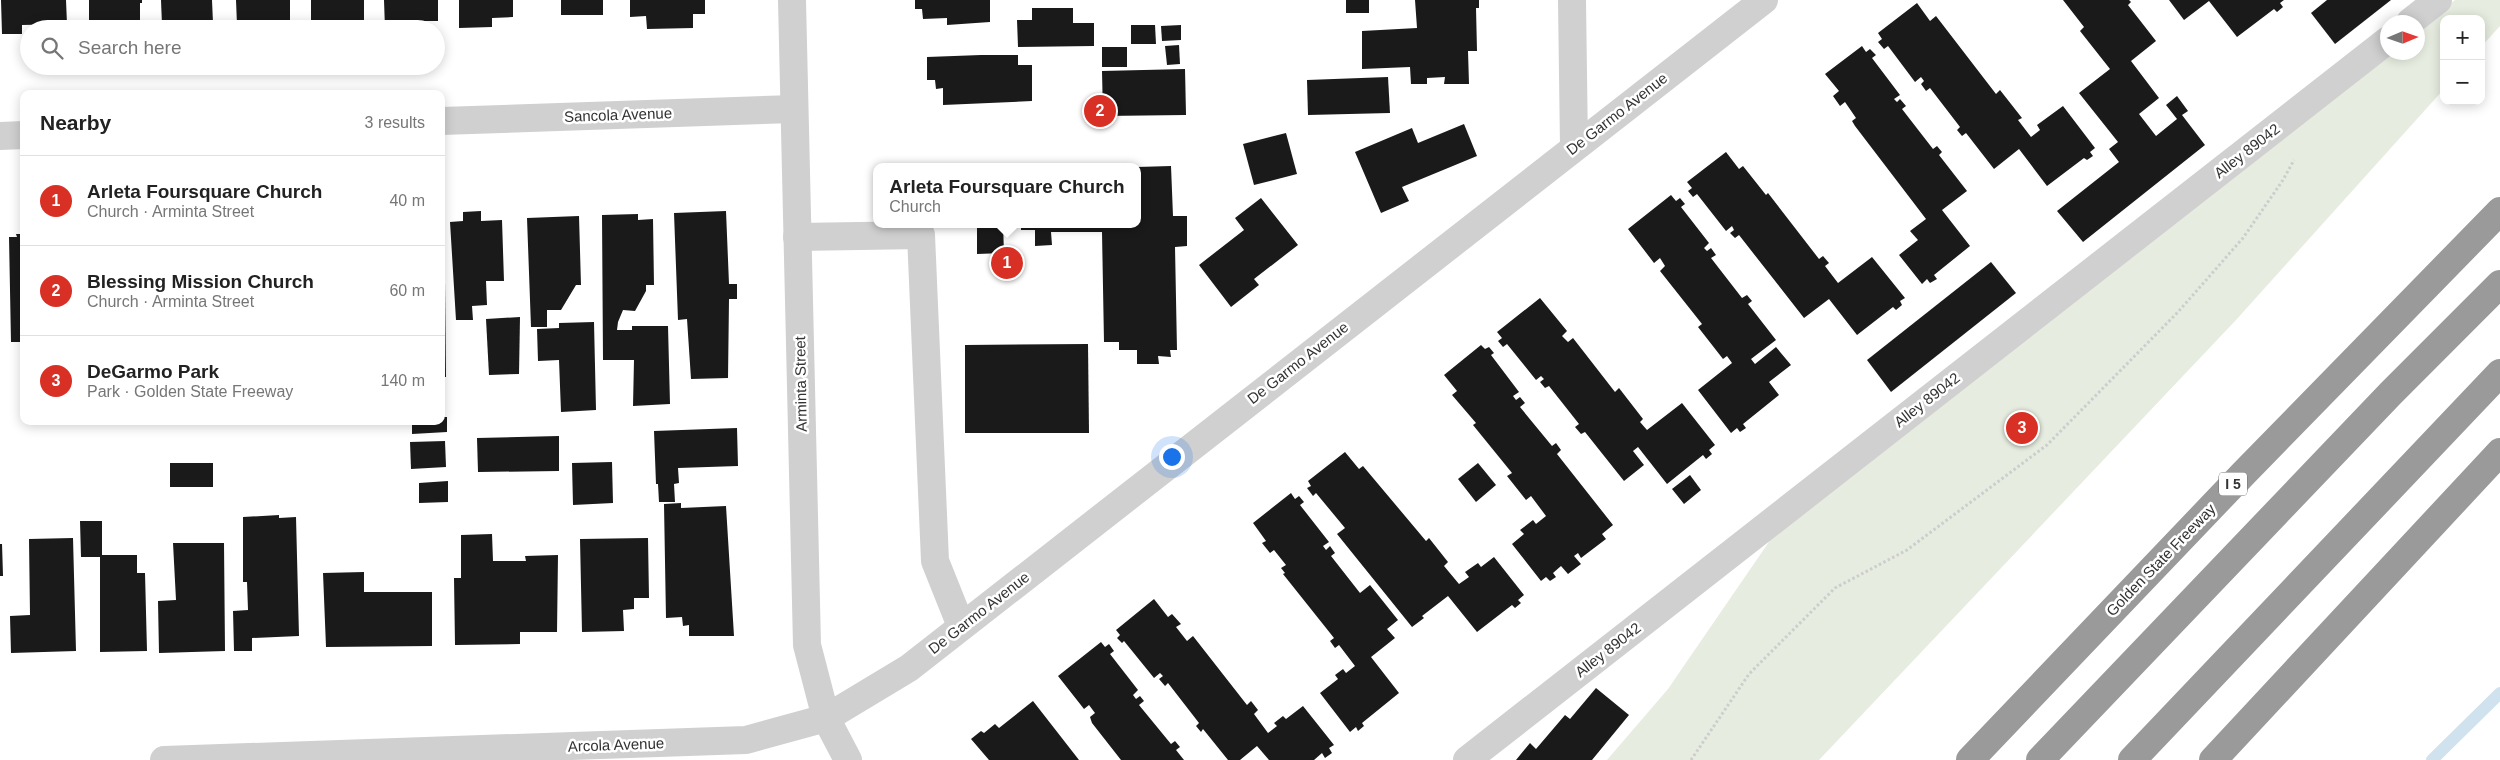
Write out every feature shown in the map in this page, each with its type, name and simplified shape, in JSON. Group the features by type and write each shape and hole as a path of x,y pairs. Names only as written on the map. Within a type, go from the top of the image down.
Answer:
{"highway":[{"name":"Golden State Freeway","path":"1970,760 2244,473 2500,211"},
{"path":"2040,760 2391,393 2500,284"},
{"path":"2132,760 2500,373"},
{"path":"2213,760 2500,452"}],"street":[{"name":"Arminta Street","path":"792,0 807,646 826,718 848,760"},
{"path":"1572,0 1574,147"},
{"name":"De Garmo Avenue","path":"826,718 909,668 1764,0"},
{"path":"2419,15 2438,0"},
{"name":"Alley 89042","path":"1467,760 2380,46"},
{"name":"Sancola Avenue","path":"445,121 794,109"},
{"path":"0,136 20,135"},
{"path":"797,237 921,235 935,561 961,626"},
{"name":"Arcola Avenue","path":"164,760 454,755 746,740 826,718"}],"path":[{"path":"1691,760 1749,674 1835,588 1907,550 2047,445 2178,312 2236,245 2283,180 2297,155"}],"shaded area":[{"path":"2455,0 2500,0 2500,26 2485,43 2485,15 2440,15 2440,93 2236,320 1819,760 1607,760 1668,689 1773,536 2380,59 2425,60 2425,24"}],"building":[{"path":"1,0 66,0 67,20 20,20 20,34 2,34"},
{"path":"89,0 142,0 142,3 140,3 140,20 89,20"},
{"path":"161,0 212,0 213,20 162,20"},
{"path":"236,0 290,0 290,20 237,20"},
{"path":"311,0 364,0 364,20 311,20"},
{"path":"384,0 438,0 438,20 385,20"},
{"path":"459,0 513,0 513,17 492,18 492,27 459,28"},
{"path":"561,0 603,0 603,15 561,15"},
{"path":"630,0 705,0 705,14 693,14 693,28 647,29 646,16 630,17"},
{"path":"915,0 990,0 990,22 947,25 947,18 923,19 922,9 915,9"},
{"path":"1346,0 1369,0 1369,13 1346,13"},
{"path":"1415,0 1479,0 1479,8 1476,8 1477,51 1468,51 1469,84 1444,84 1445,77 1427,78 1427,84 1411,84 1410,67 1362,69 1362,31 1417,28"},
{"path":"2063,0 2129,0 2131,2 2128,5 2156,41 2131,61 2159,98 2139,114 2156,136 2177,119 2166,105 2177,96 2188,111 2182,115 2205,145 2083,242 2057,211 2119,162 2109,149 2118,142 2079,93 2110,69 2080,31 2084,27"},
{"path":"2169,0 2284,0 2280,3 2283,7 2277,12 2274,9 2237,37 2209,1 2184,20"},
{"path":"2327,0 2391,0 2335,44 2311,13"},
{"path":"1917,3 1930,21 1936,16 1996,94 2000,90 2022,118 2018,120 2031,137 2040,130 2037,125 2063,106 2095,148 2090,152 2093,156 2087,160 2084,158 2047,186 2019,149 1994,169 1966,133 1962,136 1957,130 1960,127 1930,88 1926,91 1921,84 1924,81 1921,77 1915,82 1888,46 1884,49 1878,42 1882,39 1878,33"},
{"path":"1032,8 1073,8 1073,23 1094,23 1094,46 1018,47 1017,20 1032,20"},
{"path":"1131,25 1155,25 1156,44 1131,44"},
{"path":"1181,25 1181,40 1162,41 1161,26"},
{"path":"1179,45 1180,64 1167,65 1165,46"},
{"path":"1862,46 1866,52 1870,49 1876,55 1872,58 1900,95 1894,99 1897,102 1900,99 1906,106 1902,109 1933,149 1937,146 1942,152 1939,155 1967,191 1942,210 1970,246 1934,275 1937,279 1930,283 1927,279 1922,284 1899,255 1918,240 1910,231 1926,219 1855,126 1852,121 1856,118 1845,102 1840,106 1833,96 1839,91 1825,74"},
{"path":"1102,47 1127,47 1127,67 1102,67"},
{"path":"1018,55 1018,65 1032,65 1032,101 943,105 943,88 936,89 935,80 927,80 927,57"},
{"path":"1185,69 1186,115 1103,116 1102,71"},
{"path":"1388,77 1390,113 1308,115 1307,80"},
{"path":"1464,124 1477,156 1402,187 1409,201 1381,213 1355,152 1412,128 1418,143"},
{"path":"1286,133 1297,174 1254,185 1243,144"},
{"path":"1726,152 1739,169 1743,166 1766,195 1768,193 1819,259 1823,256 1829,263 1825,266 1838,283 1872,257 1905,298 1900,301 1902,305 1896,310 1893,307 1857,335 1829,299 1804,318 1739,235 1735,238 1730,233 1734,230 1732,226 1726,231 1697,194 1693,197 1688,191 1692,188 1687,182"},
{"path":"1171,166 1173,216 1187,216 1187,246 1175,247 1177,350 1170,350 1171,357 1158,356 1159,364 1137,364 1137,350 1119,350 1119,342 1104,342 1102,232 1051,232 1052,245 1035,246 1035,230 1021,230 1021,228 1141,228 1141,167"},
{"path":"1671,195 1676,201 1680,198 1685,204 1681,207 1709,243 1704,248 1707,251 1711,248 1716,255 1711,258 1742,298 1747,295 1752,301 1748,304 1776,340 1751,359 1755,364 1776,347 1791,365 1769,382 1779,395 1743,424 1746,428 1740,432 1737,428 1731,433 1698,390 1732,363 1727,356 1723,359 1698,327 1702,324 1660,271 1665,266 1660,258 1654,263 1628,229"},
{"path":"1261,198 1298,245 1254,279 1259,285 1231,307 1199,265 1244,230 1235,218"},
{"path":"481,211 481,221 502,220 504,281 486,281 487,305 472,306 473,320 456,320 450,222 463,221 463,212"},
{"path":"726,211 729,284 737,284 737,299 729,299 728,378 691,379 687,319 678,320 674,213"},
{"path":"638,214 638,220 653,219 654,285 646,285 646,291 635,311 623,310 617,330 632,330 632,326 668,326 670,404 633,406 634,360 603,360 602,215"},
{"path":"579,216 581,285 576,285 561,310 547,310 547,327 531,327 527,218"},
{"path":"977,228 1003,228 1004,253 977,254"},
{"path":"16,234 20,234 20,342 11,342 9,237 17,237"},
{"path":"1991,262 2016,293 1891,392 1867,360"},
{"path":"445,282 446,377 445,377"},
{"path":"1540,298 1567,331 1562,336 1568,342 1573,338 1615,392 1619,388 1643,419 1640,422 1647,430 1682,403 1715,445 1709,450 1712,454 1706,459 1703,455 1667,484 1638,447 1633,451 1644,465 1624,481 1585,432 1581,434 1575,427 1579,424 1549,386 1545,388 1540,382 1544,379 1541,376 1536,380 1507,344 1503,347 1498,341 1502,338 1497,332"},
{"path":"520,317 519,374 489,375 486,319"},
{"path":"594,322 596,410 561,412 559,360 538,361 537,329 559,328 559,323"},
{"path":"1088,344 1089,433 965,433 965,345"},
{"path":"1481,345 1485,349 1489,347 1494,353 1491,355 1519,392 1513,396 1516,400 1520,397 1525,403 1520,407 1552,446 1556,443 1561,450 1557,454 1613,525 1602,534 1606,539 1581,558 1578,553 1574,556 1581,564 1568,574 1561,566 1553,573 1556,577 1550,581 1546,577 1541,581 1512,544 1524,534 1520,530 1533,520 1536,524 1546,516 1531,496 1526,500 1507,476 1512,473 1473,425 1476,423 1452,395 1457,391 1444,375"},
{"path":"445,417 447,417 447,432 412,434 412,425 445,425"},
{"path":"737,428 738,466 678,468 679,483 674,484 675,502 659,502 658,484 656,484 654,431"},
{"path":"559,436 559,471 478,472 477,438"},
{"path":"445,441 446,467 411,469 410,442"},
{"path":"1345,452 1359,469 1363,466 1426,541 1429,538 1448,562 1444,566 1459,584 1469,577 1465,572 1478,563 1481,567 1494,557 1524,595 1518,600 1521,603 1515,608 1512,605 1477,632 1448,596 1422,616 1424,618 1412,627 1337,534 1345,528 1316,493 1313,496 1307,488 1311,486 1308,481"},
{"path":"612,462 613,503 573,505 572,463"},
{"path":"170,463 213,463 213,487 170,487"},
{"path":"1478,463 1496,485 1476,502 1458,479"},
{"path":"1690,475 1701,490 1684,504 1672,489"},
{"path":"448,481 448,502 419,503 419,483"},
{"path":"1291,493 1295,499 1299,496 1304,502 1300,505 1329,542 1323,546 1326,550 1330,546 1335,553 1331,556 1360,593 1370,585 1398,620 1387,629 1395,638 1371,657 1399,693 1362,723 1364,726 1358,731 1356,727 1350,732 1320,693 1338,679 1335,675 1343,669 1346,673 1355,666 1339,645 1335,648 1330,641 1334,638 1283,574 1285,573 1281,568 1286,565 1274,550 1270,553 1262,543 1266,541 1253,523"},
{"path":"681,503 681,508 726,506 734,636 689,636 689,625 683,626 682,617 666,618 664,504"},
{"path":"279,515 279,518 296,517 299,636 252,638 252,651 234,651 233,611 248,610 247,582 243,582 243,517"},
{"path":"80,521 102,521 102,555 137,555 137,573 145,573 147,651 100,652 100,557 81,557"},
{"path":"492,534 493,561 526,561 525,556 558,555 557,632 520,632 520,644 455,645 454,578 461,578 461,535"},
{"path":"73,538 76,651 11,653 10,616 30,615 29,539"},
{"path":"648,538 649,598 634,598 634,609 623,610 624,631 582,632 580,539"},
{"path":"173,543 224,543 225,651 159,653 158,601 176,600"},
{"path":"0,544 2,544 3,576 0,576"},
{"path":"364,572 364,592 432,592 432,646 326,647 323,573"},
{"path":"1154,599 1168,617 1172,614 1181,624 1176,627 1187,641 1193,636 1247,705 1251,701 1258,710 1254,714 1268,733 1277,726 1274,723 1283,716 1286,719 1303,706 1334,745 1329,748 1332,753 1325,758 1322,753 1314,760 1269,760 1257,746 1240,760 1228,760 1203,729 1201,732 1196,726 1199,723 1168,683 1165,686 1159,679 1163,676 1160,673 1154,678 1124,641 1122,643 1117,638 1120,635 1116,630"},
{"path":"1101,642 1105,647 1109,644 1114,651 1110,654 1138,690 1133,695 1136,699 1140,696 1144,701 1139,705 1171,744 1175,741 1180,747 1176,750 1184,760 1121,760 1092,723 1090,717 1095,713 1089,705 1084,709 1058,676"},
{"path":"1596,688 1629,715 1592,760 1516,760 1530,743 1536,749 1565,715 1570,719"},
{"path":"1033,701 1079,760 989,760 971,739 981,731 984,733 995,724 999,728"}],"waterway":[{"path":"2432,760 2500,693"}],"place":[{"name":"Blessing Mission Church","path":"1100,111"},
{"name":"Arleta Foursquare Church","path":"1007,263"},
{"name":"DeGarmo Park","path":"2022,428"}]}
